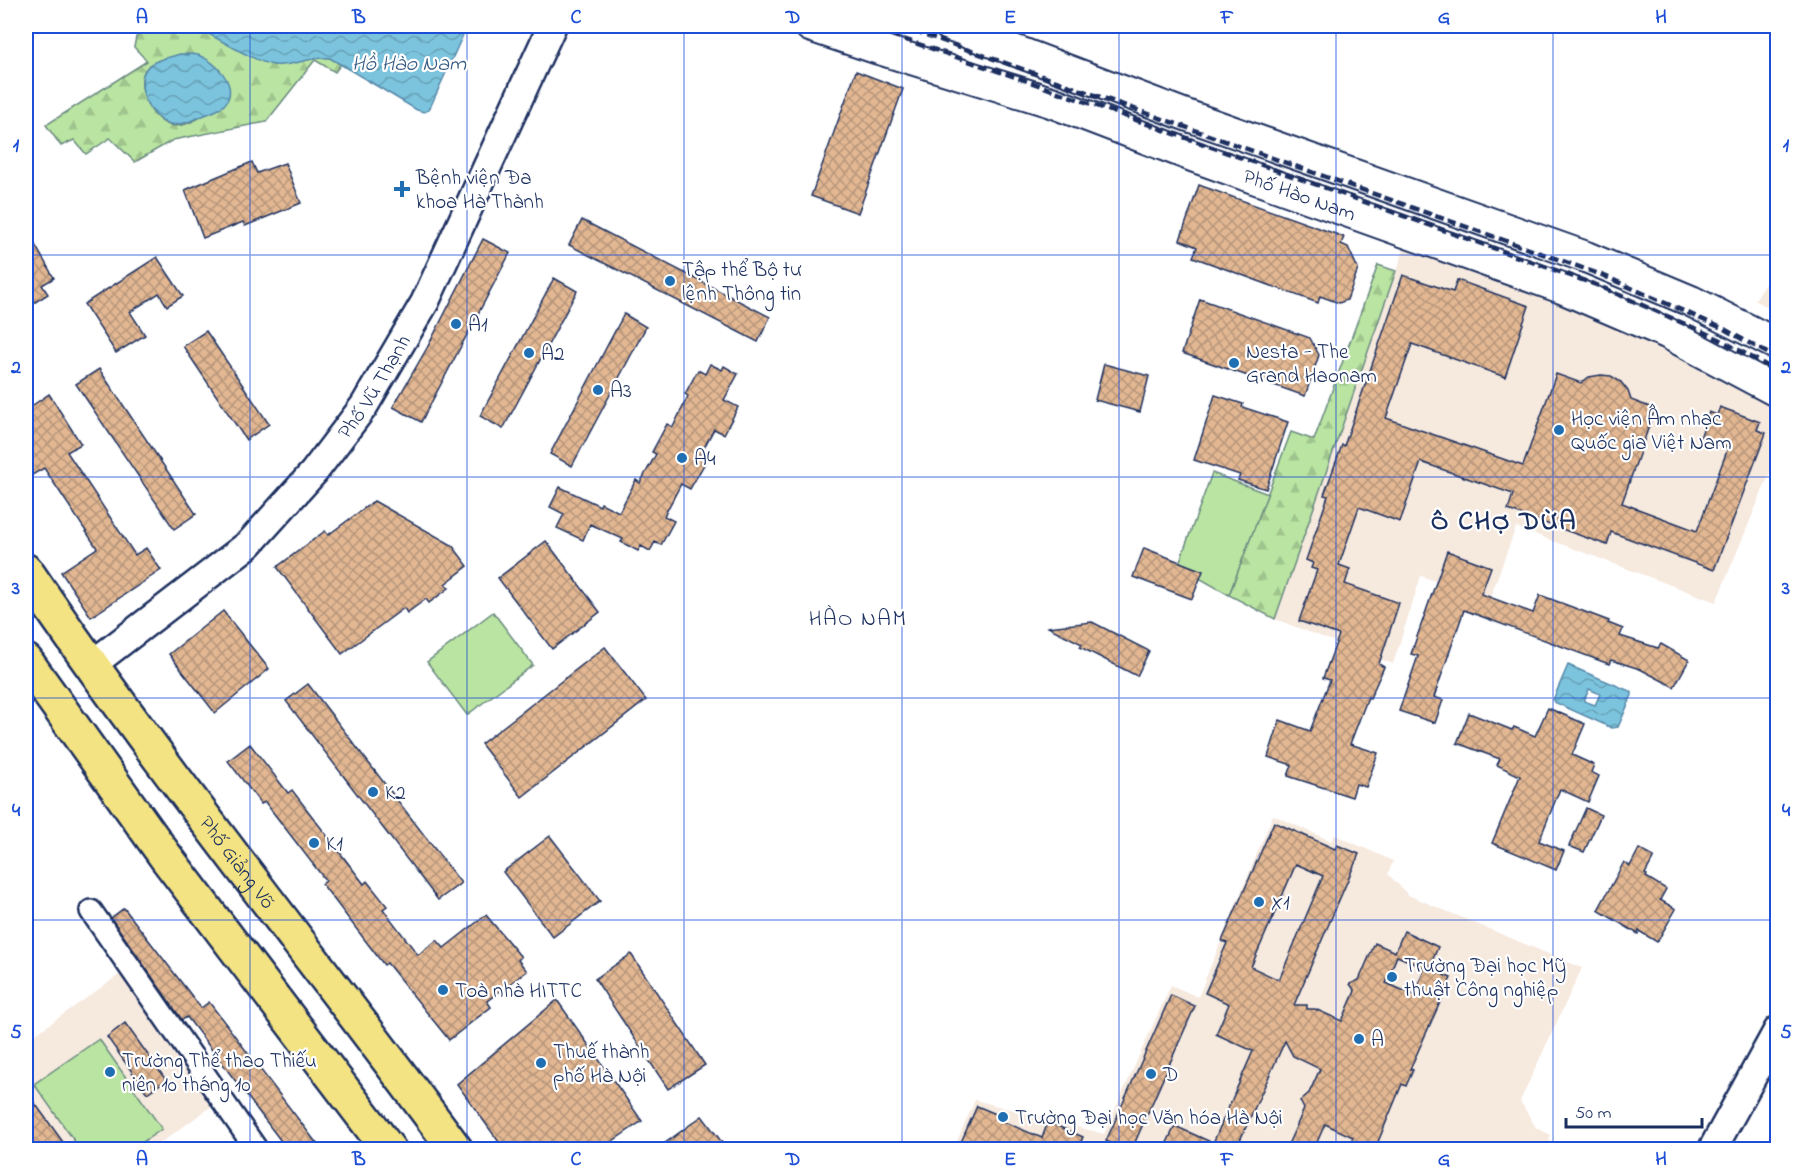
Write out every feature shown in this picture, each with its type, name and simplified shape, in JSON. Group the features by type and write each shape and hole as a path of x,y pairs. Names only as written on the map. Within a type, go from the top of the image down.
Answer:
{"main road":[{"name":"Phố Hào Nam","path":"810,26 884,37 1196,157 1596,301 1667,333 1778,392"},
{"name":"Phố Hào Nam","path":"950,26 1208,122 1517,232 1663,288 1778,345"},
{"path":"1196,157 1208,122"},
{"path":"1503,267 1517,232"},
{"name":"Phố Giảng Võ","path":"26,570 90,666 456,1149"},
{"path":"31,680 389,1149"}],"street":[{"name":"Phố Vũ Thạnh","path":"90,666 249,544 314,472 364,406 425,302 552,26"},
{"path":"91,911 257,1149"},
{"path":"1712,1149 1778,1030"}],"shaded area":[{"name":"Học viện Âm nhạc Quốc gia Việt Nam","path":"1406,244 1573,302 1777,405 1777,456 1716,602 1516,527 1489,600 1421,576 1393,664 1275,619"},
{"path":"1777,264 1778,313 1755,300"},
{"name":"Trường Đại học Mỹ thuật Công nghiệp","path":"1273,815 1331,841 1335,835 1393,861 1388,874 1408,895 1582,968 1520,1101 1536,1128 1551,1135 1549,1141 1552,1142 1549,1149 953,1150 975,1100 1104,1134 1171,985 1198,997"},
{"name":"Trường Thể thao Thiếu niên 10 tháng 10","path":"123,972 216,1103 152,1149 26,1149 26,1041"}],"green space":[{"path":"150,26 194,26 274,65 320,57 330,58 341,64 335,72 315,60 266,122 173,140 135,162 110,138 86,154 74,140 61,146 46,125 147,61 134,47 136,37","holes":["165,58 201,117 192,122 174,126 159,119 144,96 142,78 145,70 154,62"]},
{"path":"1378,265 1396,271 1275,619 1229,595 1291,432 1314,440"},
{"path":"1212,473 1268,494 1229,595 1178,566"},
{"path":"493,612 533,665 467,715 427,662"},
{"path":"99,1039 162,1129 132,1149 80,1149 34,1084"}],"water":[{"name":"Hồ Hào Nam","path":"194,26 467,26 429,110 424,112 330,58 274,65 246,54"},
{"path":"180,54 198,55 211,62 226,80 229,94 225,104 217,110 177,125 164,122 152,111 142,88 142,81 150,65"},
{"path":"1568,665 1632,692 1618,727 1612,728 1553,700","holes":["1589,689 1600,694 1595,705 1584,701"]}],"building":[{"path":"856,71 903,89 858,213 811,196"},
{"path":"252,162 257,173 285,163 301,203 245,226 243,222 203,238 185,190"},
{"path":"1199,185 1344,237 1341,244 1348,247 1358,269 1347,300 1339,303 1320,296 1318,303 1193,257 1197,247 1180,240"},
{"name":"Tập thể Bộ tư lệnh Thông tin","path":"582,220 770,317 758,342 569,245"},
{"path":"26,229 54,278 42,285 48,294 26,308"},
{"name":"A1","path":"483,239 510,253 421,422 393,407 427,348"},
{"path":"157,257 183,296 167,306 159,293 130,312 145,335 116,353 84,304"},
{"path":"1403,275 1453,292 1457,280 1529,306 1505,377 1412,344 1386,418 1523,466 1556,374 1581,383 1589,377 1611,376 1621,382 1631,400 1655,409 1622,503 1697,531 1728,448 1700,438 1709,412 1717,415 1720,407 1760,422 1757,430 1766,433 1714,570 1611,532 1607,545 1508,510 1513,494 1421,462 1400,522 1359,507 1339,565 1350,569 1345,584 1399,603 1379,664 1384,667 1370,698 1368,697 1350,744 1378,753 1366,787 1356,784 1352,797 1288,776 1292,765 1268,757 1280,720 1310,731 1330,680 1323,678 1339,635 1299,621 1317,570 1311,568 1313,563 1306,560 1328,496 1324,495 1342,445 1344,446"},
{"name":"A2","path":"554,278 577,291 503,429 480,416"},
{"path":"1200,299 1310,338 1319,355 1305,396 1182,353"},
{"name":"A3","path":"624,314 646,327 572,466 550,454"},
{"path":"206,331 269,424 246,440 183,346"},
{"name":"A4","path":"710,364 722,370 724,366 738,374 724,400 738,407 724,434 714,429 699,457 706,461 690,489 681,484 664,516 674,521 661,545 655,542 650,551 641,546 638,551 621,542 623,539 590,524 583,540 557,528 564,514 550,507 560,487 600,506 601,503 619,512 636,480 640,483 656,454 652,452 667,424 673,427 688,396 685,394 698,370 705,374"},
{"path":"1104,364 1149,376 1140,412 1095,400"},
{"path":"99,369 196,514 174,529 76,384"},
{"path":"49,394 81,444 67,452 135,555 146,548 161,570 91,617 61,572 97,548 44,468 32,475 26,465 26,410"},
{"path":"1215,395 1243,404 1242,407 1288,422 1266,489 1238,480 1240,475 1194,460"},
{"path":"374,501 452,545 468,566 445,584 449,588 429,603 426,599 407,613 404,608 342,654 277,567 325,531 328,535"},
{"path":"546,541 600,612 552,649 498,578"},
{"path":"1144,548 1203,571 1192,599 1133,577"},
{"path":"1447,551 1491,567 1481,594 1533,613 1540,595 1609,621 1608,623 1623,629 1620,636 1658,648 1661,644 1689,660 1674,687 1640,669 1611,660 1609,664 1464,610 1434,697 1443,700 1435,723 1399,711 1418,656 1411,654"},
{"path":"223,611 269,669 215,713 169,654"},
{"path":"1092,622 1149,651 1137,676 1080,647 1082,644 1048,627"},
{"path":"605,647 646,700 522,797 481,744"},
{"name":"K2","path":"308,684 461,883 438,900 286,701"},
{"path":"1548,708 1585,724 1572,755 1594,765 1591,772 1599,776 1588,802 1560,789 1539,841 1564,851 1556,870 1492,843 1520,776 1497,765 1500,759 1457,743 1469,713 1512,730 1514,727 1535,736"},
{"path":"250,744 288,793 292,790 364,884 367,881 387,906 383,909 418,955 437,940 444,948 486,915 521,957 518,960 527,971 487,1001 491,1007 449,1040 387,963 384,965 322,884 326,881 265,802 261,804 228,761"},
{"path":"1586,808 1601,815 1584,852 1569,846"},
{"path":"1274,822 1335,849 1337,845 1359,854 1294,1005 1307,1005 1307,1009 1315,1009 1342,1021 1355,991 1350,984 1359,980 1375,943 1395,952 1404,931 1438,947 1429,969 1451,978 1410,1069 1413,1070 1406,1086 1402,1084 1375,1149 1347,1149 1353,1137 1325,1124 1314,1149 1286,1149 1304,1109 1300,1101 1309,1093 1320,1069 1293,1056 1285,1041 1236,1149 1164,1149 1175,1126 1213,1143 1253,1051 1216,1034 1229,1004 1205,993 1227,943 1222,941","holes":["1296,864 1323,876 1279,980 1251,967","1397,956 1425,968 1414,995 1386,983"]},
{"path":"550,836 600,901 553,937 503,872"},
{"path":"1639,849 1654,857 1645,874 1646,877 1666,889 1660,900 1676,909 1657,942 1639,931 1638,934 1598,910 1624,862 1630,866"},
{"path":"124,908 201,1008 209,1002 321,1149 287,1149 187,1017 182,1020 111,918"},
{"path":"631,954 705,1065 668,1089 595,979"},
{"name":"D","path":"1171,995 1195,1006 1132,1149 1124,1149 1106,1141"},
{"name":"Thuế thành phố Hà Nội","path":"557,1000 642,1121 601,1149 504,1149 457,1084"},
{"path":"125,1023 166,1080 147,1093 107,1037"},
{"path":"26,1091 68,1149 26,1149"},
{"name":"Trường Đại học Văn hóa Hà Nội","path":"977,1106 1003,1117 1002,1121 1042,1138 1048,1122 1083,1137 1078,1149 958,1149"},
{"path":"702,1116 727,1149 657,1149"}],"railway":[{"path":"865,26 1030,82 1599,286 1719,339 1778,372"},
{"path":"901,26 1602,275 1724,329 1778,359"}],"place":[{"name":"Bệnh viện Đa khoa Hà Thành","path":"402,189"},
{"name":"Tập thể Bộ tư lệnh Thông tin","path":"670,281"},
{"name":"A1","path":"456,324"},
{"name":"A2","path":"529,353"},
{"name":"Nesta - The Grand Haonam","path":"1234,363"},
{"name":"A3","path":"598,390"},
{"name":"Học viện Âm nhạc Quốc gia Việt Nam","path":"1559,430"},
{"name":"A4","path":"682,458"},
{"name":"K2","path":"373,792"},
{"name":"K1","path":"314,843"},
{"name":"X1","path":"1259,902"},
{"name":"Trường Đại học Mỹ thuật Công nghiệp","path":"1392,977"},
{"name":"Toà nhà HITTC","path":"443,990"},
{"name":"A","path":"1359,1039"},
{"name":"Thuế thành phố Hà Nội","path":"541,1063"},
{"name":"Trường Thể thao Thiếu niên 10 tháng 10","path":"110,1072"},
{"name":"D","path":"1151,1074"},
{"name":"Trường Đại học Văn hóa Hà Nội","path":"1003,1117"}],"district":[{"name":"Ô CHỢ DỪA","path":"1504,520"},
{"name":"HÀO NAM","path":"858,617"}]}
